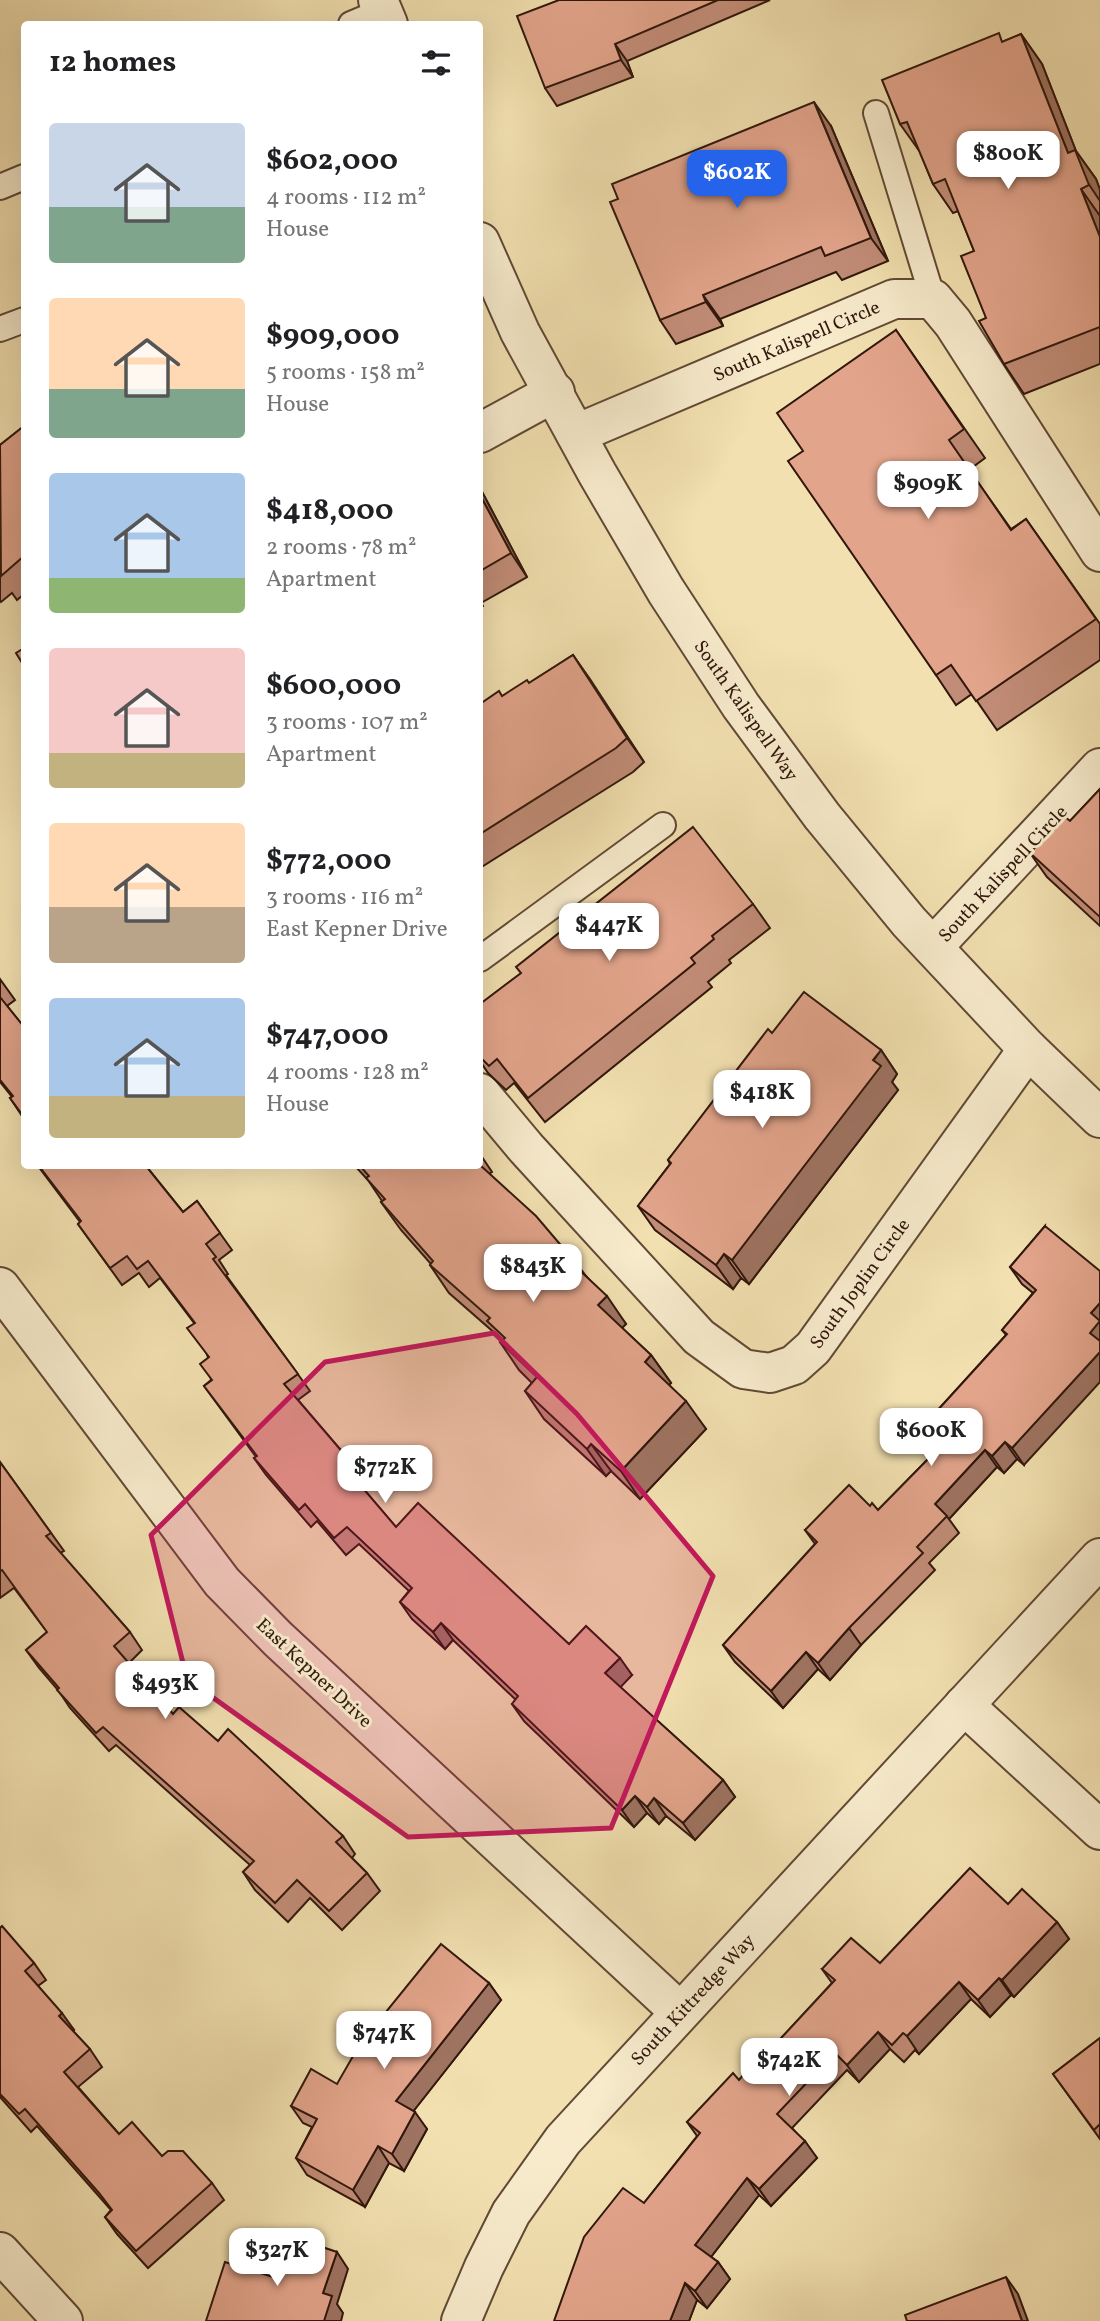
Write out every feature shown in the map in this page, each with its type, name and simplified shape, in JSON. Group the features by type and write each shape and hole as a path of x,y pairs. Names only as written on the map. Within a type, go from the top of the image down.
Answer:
{"street":[{"name":"South Kalispell Way","path":"483,249 520,332 576,433 666,591 741,706 822,816 909,922 1028,1049 1100,1118"},
{"name":"South Kalispell Circle","path":"576,433 894,299 933,299"},
{"path":"933,299 953,323 1100,552"},
{"path":"483,431 555,392"},
{"name":"South Kalispell Circle","path":"933,947 1100,768"},
{"name":"South Joplin Circle","path":"483,1097 526,1148 699,1337 743,1369 769,1373 794,1365 813,1348 1028,1049"},
{"name":"East Kepner Drive","path":"0,1287 222,1582 288,1649 680,2012"},
{"name":"South Kittredge Way","path":"461,2321 511,2214 556,2150 1100,1558"},
{"path":"964,1705 1100,1830"},
{"path":"0,2252 63,2321"}],"lane":[{"path":"876,113 933,299"},
{"path":"0,187 21,178"},
{"path":"0,329 21,321"},
{"path":"483,957 663,825"}],"highlighted area":[{"path":"494,1333 577,1414 713,1576 611,1828 408,1837 187,1679 151,1535 325,1362"}],"building":[{"path":"559,0 718,0 615,44 621,60 545,88 517,16"},
{"path":"999,33 1002,42 1021,34 1068,153 1075,150 1089,185 1081,189 1100,237 1100,327 1004,364 979,321 986,318 961,256 974,251 945,179 933,184 907,122 900,124 882,80"},
{"path":"814,102 871,238 825,256 821,247 703,295 706,302 660,320 610,202 618,199 612,184"},
{"path":"896,330 964,429 949,440 1011,530 1026,519 1096,619 976,701 951,665 936,675 788,461 803,451 777,413"},
{"path":"21,428 21,559 1,576 0,445"},
{"path":"483,501 511,553 483,569"},
{"path":"573,655 627,738 616,748 483,832 483,702 499,691 502,696 527,680 529,683"},
{"path":"1100,789 1100,917 1030,853 1064,816 1070,821"},
{"path":"693,827 753,904 712,936 714,939 691,958 695,963 528,1098 497,1059 489,1066 483,1060 483,1002 521,973 516,967"},
{"path":"804,992 881,1050 873,1060 881,1066 732,1260 724,1254 716,1265 638,1206 671,1163 668,1160 768,1029 772,1033"},
{"path":"0,997 21,1023 21,1113 10,1098 13,1096 0,1080"},
{"path":"483,1168 536,1216 576,1263 574,1265 607,1296 598,1305 651,1355 645,1362 686,1401 621,1471 591,1444 587,1449 525,1391 537,1377 500,1342 505,1338 487,1321 490,1318 430,1265 433,1261 381,1202 385,1199 366,1178 369,1176 363,1169"},
{"path":"41,1169 148,1169 183,1212 197,1201 220,1233 206,1244 216,1257 213,1259 298,1374 284,1384 351,1462 345,1467 396,1527 418,1503 569,1644 586,1626 620,1658 605,1673 723,1780 683,1823 654,1798 647,1807 635,1796 622,1810 512,1704 518,1696 441,1623 433,1632 400,1602 412,1588 347,1527 334,1538 305,1504 299,1510 254,1458 257,1456 204,1386 212,1380 200,1364 209,1357 187,1328 195,1323 148,1261 137,1269 127,1256 110,1268 78,1224 81,1221"},
{"path":"1045,1226 1100,1271 1100,1303 1091,1313 1100,1321 1090,1333 1100,1341 1100,1352 1012,1448 1005,1442 992,1456 985,1450 935,1504 947,1516 917,1547 923,1553 818,1663 806,1652 771,1691 723,1645 817,1542 805,1530 849,1485 870,1506 872,1503 878,1510 935,1452 916,1434 1007,1334 1002,1330 1036,1290 1010,1267"},
{"path":"0,1462 51,1533 46,1536 130,1632 114,1646 173,1714 179,1707 218,1741 228,1729 343,1836 336,1842 367,1873 329,1911 297,1880 275,1903 243,1872 254,1861 103,1727 96,1733 26,1650 47,1632 2,1570 0,1571"},
{"path":"970,1868 1008,1904 1022,1889 1057,1922 1002,1980 999,1978 978,2000 959,1982 907,2036 903,2033 892,2045 878,2032 847,2065 835,2053 777,2114 805,2141 759,2189 747,2178 695,2245 718,2262 695,2291 685,2283 670,2321 554,2321 584,2237 623,2188 644,2203 700,2133 687,2122 733,2073 739,2080 768,2046 771,2049 835,1980 822,1969 851,1938 880,1963"},
{"path":"2,1926 34,1963 25,1971 62,2013 59,2016 90,2049 64,2072 119,2134 132,2122 162,2156 168,2151 183,2151 212,2183 136,2251 105,2217 112,2210 99,2193 25,2109 19,2114 0,2094"},
{"path":"441,1944 489,1983 396,2101 415,2112 392,2154 378,2146 353,2190 296,2158 317,2119 291,2106 311,2069 337,2084 360,2044"},
{"path":"1100,2038 1100,2124 1094,2130 1053,2074"},
{"path":"286,2235 337,2252 323,2293 332,2296 324,2321 206,2321 225,2262 273,2277"},
{"path":"1006,2277 1022,2321 907,2321 905,2315"}]}
